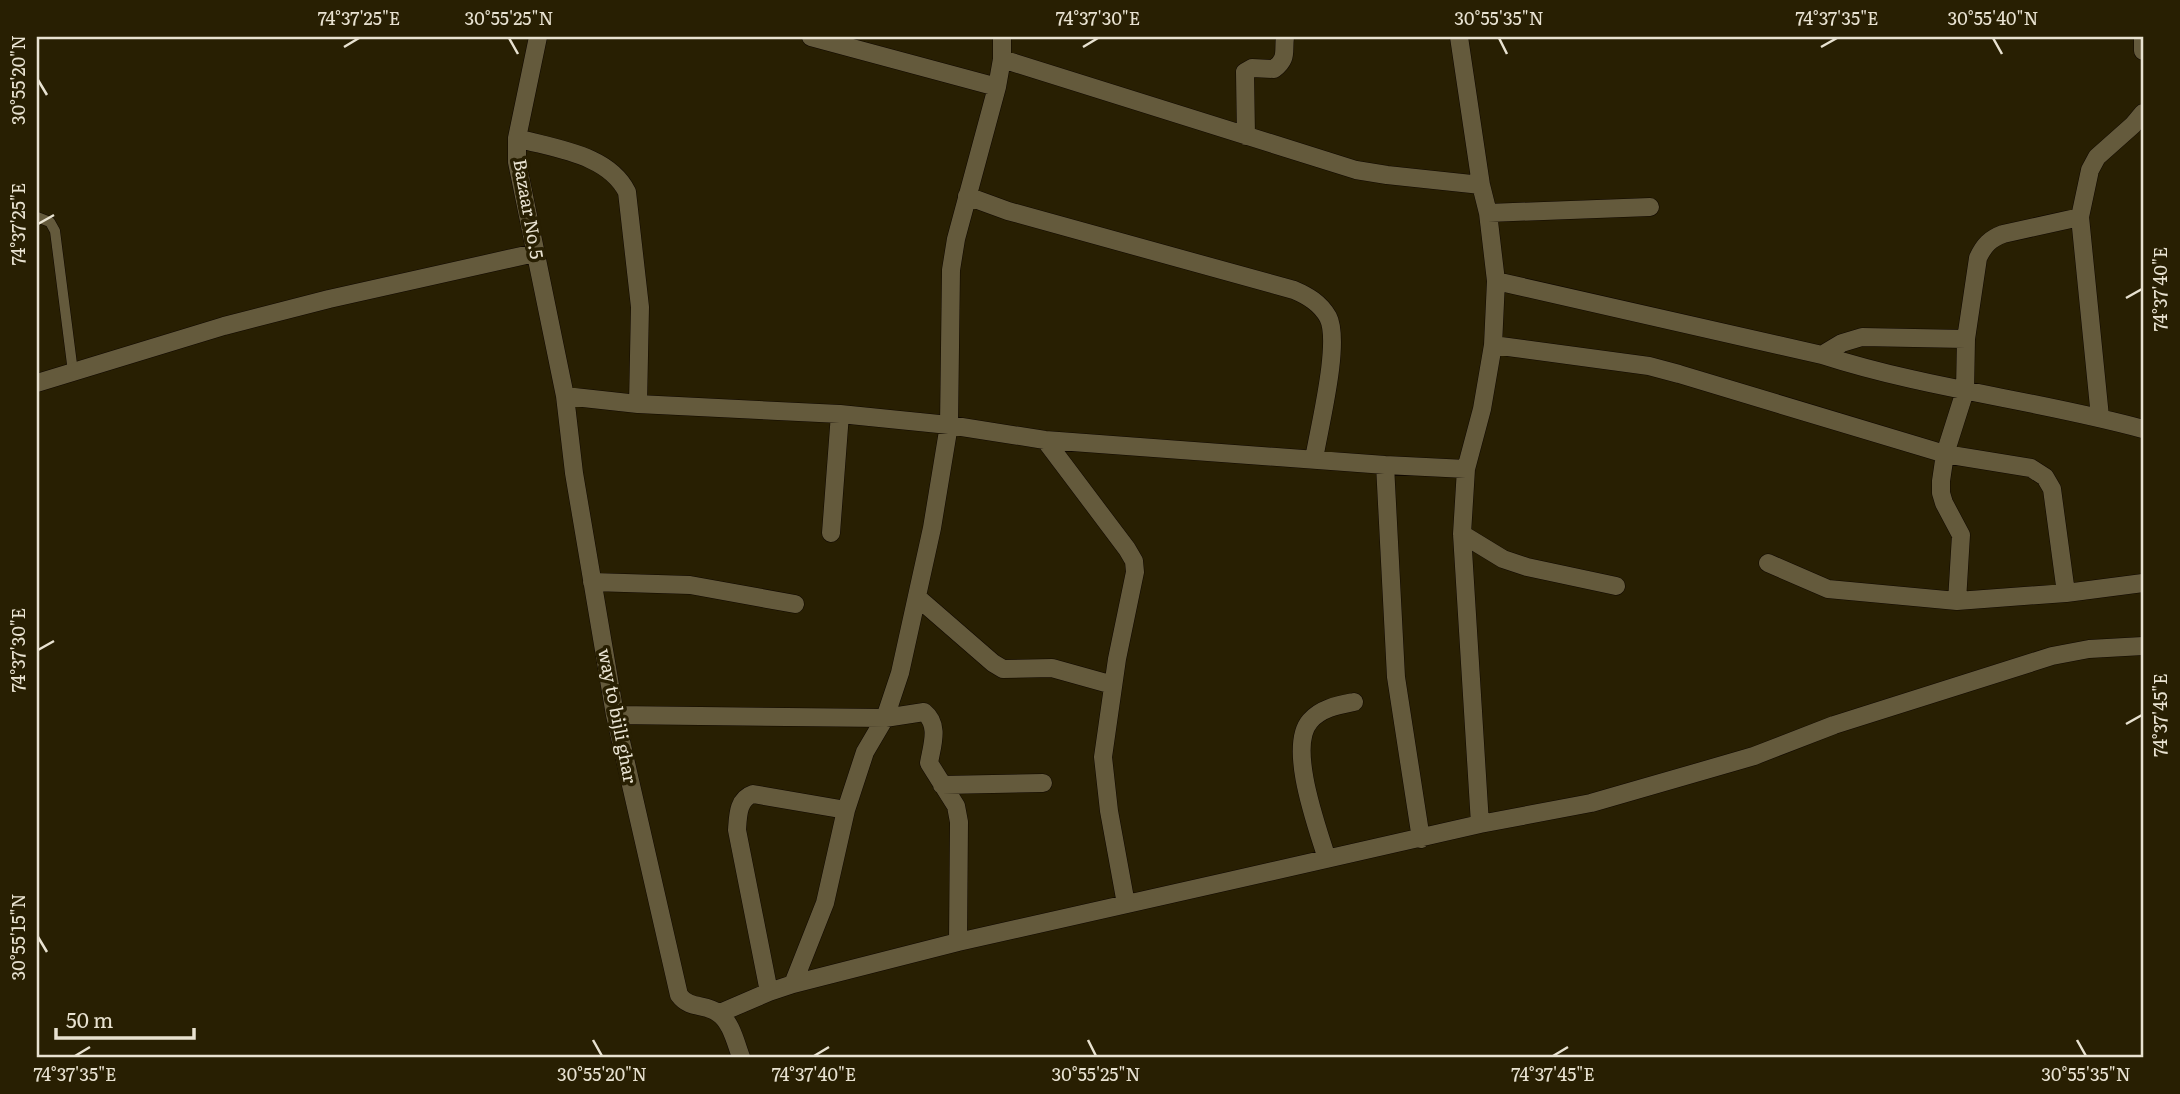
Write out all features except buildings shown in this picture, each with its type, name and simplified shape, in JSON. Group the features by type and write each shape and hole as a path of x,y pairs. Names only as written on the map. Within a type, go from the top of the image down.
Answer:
{"street":[{"name":"Bazaar No.5","path":"538,37 517,138 517,162 534,253 555,340"},
{"path":"811,37 997,87"},
{"path":"793,984 825,902 846,810 865,752 885,718 900,673 917,597 949,425 951,270 956,239 997,87 1002,59 1002,37"},
{"path":"1246,136 1245,72 1252,68 1274,69 1282,63 1285,37"},
{"path":"1459,37 1481,185 1488,213 1496,281 1493,345 1482,409 1466,470 1462,534 1479,824"},
{"path":"2143,37 2143,51"},
{"path":"1002,59 1356,170 1387,176 1481,185"},
{"path":"2100,417 2080,218 2090,170 2097,157 2143,113"},
{"path":"517,138 596,161 621,180 628,192 640,307 638,404"},
{"path":"967,197 1311,297 1329,318 1333,349 1314,459"},
{"path":"1488,213 1650,207"},
{"path":"1957,601 1962,541 1941,493 1945,454 1965,391 1966,339 1978,258 1991,239 2003,234 2080,218"},
{"path":"37,383 263,315 534,253"},
{"path":"1496,281 1822,355 1875,372 2100,417 2143,429"},
{"path":"1822,355 1842,343 1862,337 1966,339"},
{"name":"way to bijli ghar","path":"555,340 574,473 615,715 679,995 692,1006 720,1013"},
{"path":"1493,345 1649,366 1945,454 2031,468 2045,477 2052,489 2066,593"},
{"path":"565,396 638,404 840,414 949,425 1045,440 1466,470"},
{"path":"831,533 840,414"},
{"path":"1045,440 1127,549 1135,572 1113,685 1103,757 1104,778 1126,904"},
{"path":"1385,466 1396,677 1421,839"},
{"path":"1462,534 1503,559 1527,567 1616,586"},
{"path":"1768,563 1828,589 1957,601 2066,593 2143,583"},
{"path":"592,582 690,585 795,604"},
{"path":"917,597 1003,669 1043,667 1113,685"},
{"path":"741,1057 720,1013 793,984 958,942 1479,824 1591,803 1754,756 1834,725 2052,656 2089,649 2143,646"},
{"path":"1327,859 1303,771 1303,731 1309,721 1319,713 1333,706 1354,702"},
{"path":"615,715 885,718 924,712 931,718 935,729 929,763 956,806 959,822 958,942"},
{"path":"942,785 1043,783"},
{"path":"769,992 737,830 740,804 745,797 753,793 846,810"}],"lane":[{"path":"37,217 50,222 55,231 73,372"}]}
